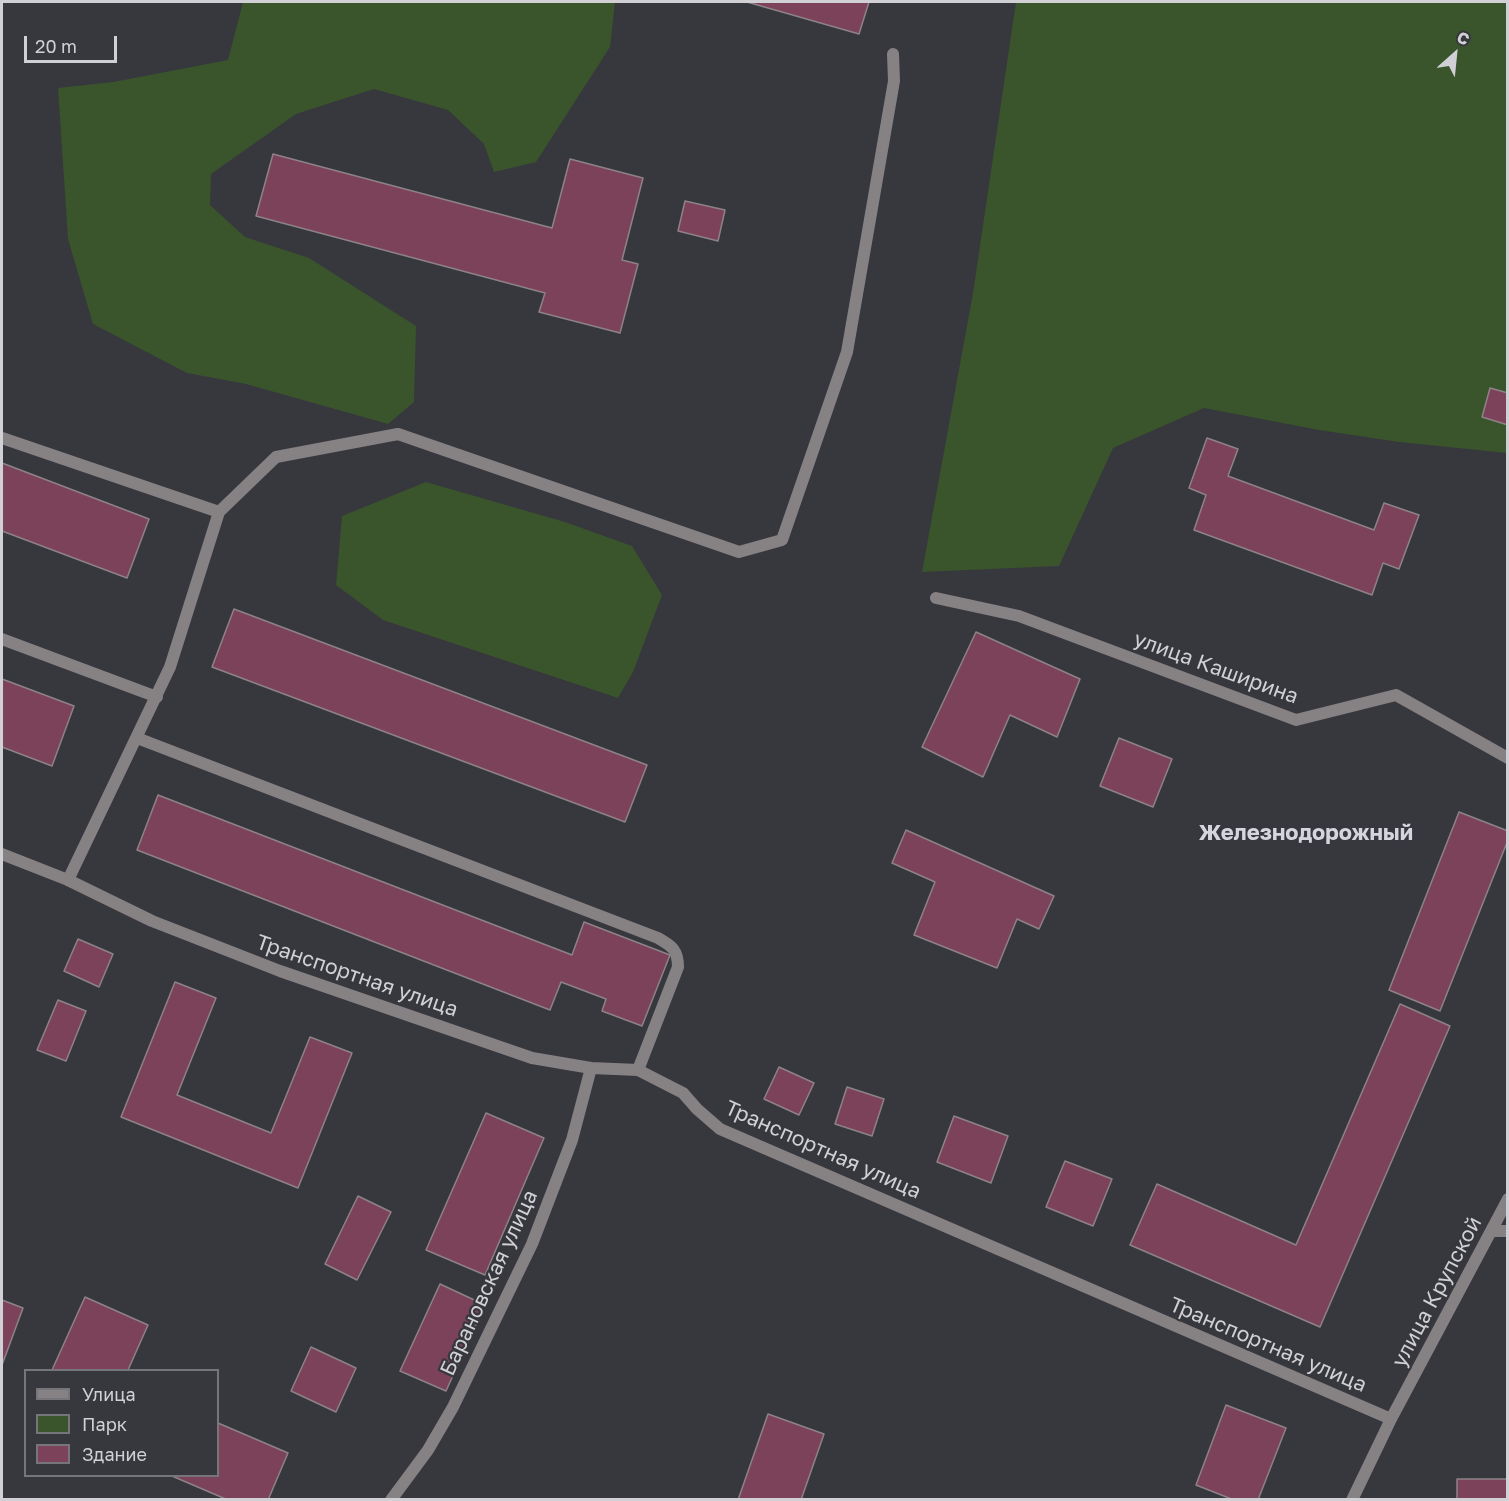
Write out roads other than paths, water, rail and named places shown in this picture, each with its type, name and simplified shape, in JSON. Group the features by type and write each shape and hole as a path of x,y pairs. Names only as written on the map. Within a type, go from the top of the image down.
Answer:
{"street":[{"path":"68,880 157,697 176,649 219,512 276,457 398,434 739,552 782,540 847,352 894,81 893,54"},
{"path":"2,438 219,512"},
{"name":"улица Каширина","path":"936,598 1019,616 1296,720 1396,695 1508,758"},
{"path":"2,639 157,697"},
{"path":"137,738 658,938 670,945 678,955 678,967 638,1070"},
{"name":"Транспортная улица","path":"2,854 68,880 152,921 280,971 532,1058 591,1068 638,1070 683,1094 697,1110 720,1129 1391,1419"},
{"name":"Барановская улица","path":"391,1500 428,1450 453,1407 532,1244 572,1140 591,1068"},
{"name":"улица Крупской","path":"1352,1500 1391,1419 1508,1199"},
{"path":"1492,1231 1508,1231"}],"district":[{"name":"Железнодорожный","path":"1306,833"}]}
